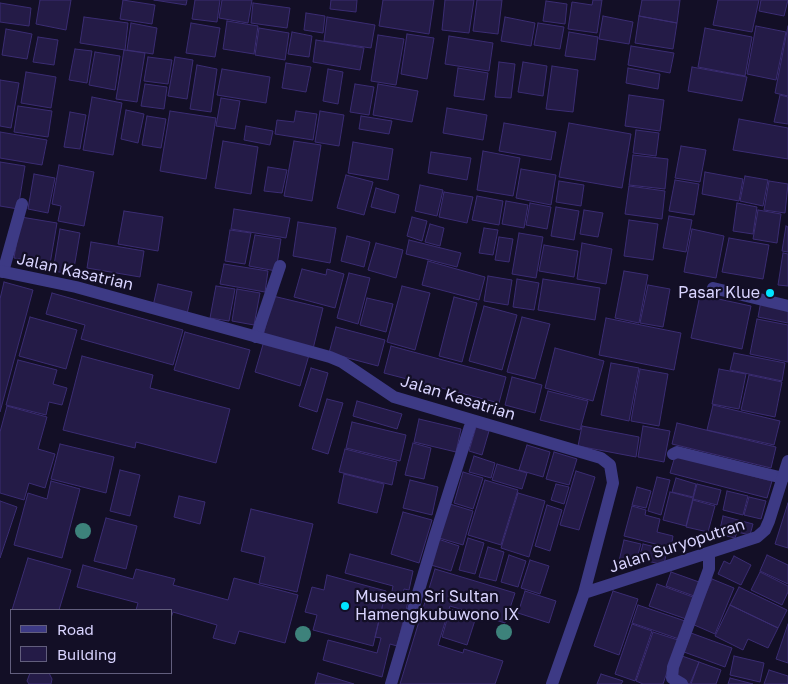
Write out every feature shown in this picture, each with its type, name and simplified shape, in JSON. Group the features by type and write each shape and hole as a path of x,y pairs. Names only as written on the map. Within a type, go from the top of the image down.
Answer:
{"street":[{"path":"1,271 22,204"},
{"path":"256,337 280,266"},
{"name":"Jalan Kasatrian","path":"1,271 76,287 330,357 342,362 394,397 601,458 610,465 613,483 584,593 552,684"},
{"path":"713,288 788,306"},
{"path":"391,684 472,420"},
{"path":"673,454 678,452 784,485"},
{"name":"Jalan Suryoputran","path":"584,593 709,554 762,534 784,485 788,461"},
{"path":"682,684 672,678 673,668 709,569 709,554"}],"building":[{"path":"40,0 71,0 66,30 36,24"},
{"path":"123,0 155,5 152,24 120,19"},
{"path":"154,0 187,0 186,5"},
{"path":"195,0 220,0 217,22 192,19"},
{"path":"222,0 252,0 248,23 219,18"},
{"path":"331,0 357,0 356,12 330,9"},
{"path":"383,0 434,0 429,34 379,26"},
{"path":"445,0 474,0 469,33 442,30"},
{"path":"477,0 502,0 498,34 473,31"},
{"path":"593,0 602,0 597,33 568,29 572,2 592,5"},
{"path":"642,0 680,0 677,23 639,16"},
{"path":"718,0 759,0 752,32 713,25"},
{"path":"761,0 788,0 784,16 759,11"},
{"path":"546,1 567,4 565,24 543,21"},
{"path":"0,3 31,8 29,26 0,22"},
{"path":"253,3 290,8 287,28 251,23"},
{"path":"306,13 325,16 323,33 304,30"},
{"path":"603,16 633,22 629,44 599,39"},
{"path":"639,16 677,23 673,49 635,43"},
{"path":"84,17 128,23 125,50 80,43"},
{"path":"327,17 375,25 371,48 324,41"},
{"path":"505,17 535,23 531,46 501,41"},
{"path":"227,21 258,26 254,54 223,49"},
{"path":"131,23 157,28 153,54 127,50"},
{"path":"191,23 220,28 215,57 186,53"},
{"path":"538,23 564,27 560,49 534,45"},
{"path":"756,26 786,32 776,80 747,74"},
{"path":"788,26 788,96 775,93"},
{"path":"259,28 289,33 285,60 255,55"},
{"path":"705,28 752,37 745,76 698,67"},
{"path":"6,29 32,34 27,59 2,55"},
{"path":"292,32 312,36 309,57 288,54"},
{"path":"569,32 598,37 595,60 565,56"},
{"path":"407,34 434,38 427,79 401,74"},
{"path":"378,35 404,39 396,85 371,81"},
{"path":"449,36 493,43 489,71 445,64"},
{"path":"38,37 58,40 54,65 33,62"},
{"path":"316,40 364,48 360,70 313,62"},
{"path":"631,46 674,53 670,73 628,65"},
{"path":"75,49 92,51 87,83 69,80"},
{"path":"124,50 145,53 137,102 116,99"},
{"path":"95,52 120,56 115,90 89,85"},
{"path":"148,57 172,60 168,84 144,81"},
{"path":"175,57 193,60 187,99 168,96"},
{"path":"499,62 515,64 511,98 495,97"},
{"path":"523,62 547,66 543,96 518,92"},
{"path":"286,63 311,67 306,92 282,88"},
{"path":"197,65 217,69 211,112 190,109"},
{"path":"552,66 578,70 573,112 546,109"},
{"path":"692,67 747,77 742,101 688,91"},
{"path":"458,68 488,73 484,100 454,96"},
{"path":"628,68 660,74 658,89 626,83"},
{"path":"222,69 270,77 266,103 217,95"},
{"path":"328,69 343,72 338,104 323,101"},
{"path":"26,72 56,77 51,108 21,103"},
{"path":"0,80 19,83 11,128 0,126"},
{"path":"145,84 167,87 164,109 141,106"},
{"path":"355,84 374,87 369,115 350,112"},
{"path":"378,84 418,91 412,122 373,115"},
{"path":"629,95 664,100 660,131 625,126"},
{"path":"780,95 788,97 788,124 774,122"},
{"path":"92,97 122,103 113,155 83,150"},
{"path":"221,98 240,101 235,129 216,126"},
{"path":"18,106 52,111 48,137 14,132"},
{"path":"447,108 487,115 483,140 443,133"},
{"path":"126,110 144,114 138,143 121,139"},
{"path":"170,111 216,118 206,179 160,171"},
{"path":"296,111 317,114 313,140 275,134 277,120 294,122"},
{"path":"320,111 344,115 339,146 315,142"},
{"path":"70,112 86,115 80,149 64,147"},
{"path":"147,116 166,119 161,148 142,145"},
{"path":"361,116 392,121 389,134 359,129"},
{"path":"739,119 788,128 788,159 733,150"},
{"path":"504,123 556,132 551,160 499,151"},
{"path":"569,123 631,134 622,188 559,177"},
{"path":"246,126 273,131 270,145 244,140"},
{"path":"636,130 659,133 656,156 633,153"},
{"path":"0,132 47,140 42,165 0,158"},
{"path":"223,141 258,147 251,194 215,188"},
{"path":"294,141 321,145 312,201 284,196"},
{"path":"353,142 393,149 388,180 348,173"},
{"path":"681,146 706,150 700,182 675,178"},
{"path":"483,151 520,158 513,196 477,190"},
{"path":"431,152 471,158 467,180 428,173"},
{"path":"633,155 668,159 665,189 629,185"},
{"path":"0,162 25,166 18,209 0,206"},
{"path":"59,165 94,172 84,226 58,221 61,206 52,204"},
{"path":"268,167 287,170 282,193 264,191"},
{"path":"521,169 556,175 551,205 516,198"},
{"path":"705,172 743,179 739,201 702,194"},
{"path":"34,174 55,178 48,213 28,209"},
{"path":"346,175 373,182 364,215 337,208"},
{"path":"745,176 768,180 763,206 740,201"},
{"path":"675,180 699,184 694,215 669,211"},
{"path":"559,181 584,185 581,206 556,202"},
{"path":"769,181 788,184 785,213 764,210"},
{"path":"420,185 443,190 437,216 415,211"},
{"path":"629,186 665,191 662,219 625,214"},
{"path":"376,188 399,195 395,213 371,207"},
{"path":"444,192 473,197 467,223 439,217"},
{"path":"477,196 503,201 499,225 472,220"},
{"path":"506,201 528,205 524,228 502,224"},
{"path":"530,203 551,207 547,229 526,225"},
{"path":"737,203 757,207 753,234 733,231"},
{"path":"556,207 579,211 574,240 551,236"},
{"path":"234,209 290,218 286,238 231,229"},
{"path":"584,210 603,213 598,237 580,234"},
{"path":"758,210 781,214 777,243 753,239"},
{"path":"124,211 163,217 158,251 118,244"},
{"path":"669,216 692,220 686,252 663,248"},
{"path":"21,217 57,223 50,264 14,258"},
{"path":"412,217 427,221 422,241 407,236"},
{"path":"629,220 658,224 653,260 624,256"},
{"path":"298,222 336,228 330,263 293,256"},
{"path":"430,224 444,228 440,246 425,242"},
{"path":"786,226 788,227 788,252 782,251"},
{"path":"484,228 498,230 493,255 479,253"},
{"path":"60,229 80,233 73,274 53,271"},
{"path":"692,229 724,236 716,278 684,272"},
{"path":"230,230 251,233 245,264 225,261"},
{"path":"519,233 543,237 536,278 512,274"},
{"path":"255,235 281,239 276,271 249,266"},
{"path":"347,236 370,242 364,267 341,261"},
{"path":"499,237 513,239 509,262 495,260"},
{"path":"729,238 769,245 763,279 722,272"},
{"path":"409,240 461,253 457,267 406,254"},
{"path":"91,242 144,251 140,277 87,268"},
{"path":"376,243 403,250 396,278 368,270"},
{"path":"582,243 612,249 606,284 577,279"},
{"path":"544,245 578,251 574,277 539,271"},
{"path":"783,253 788,254 788,286 778,285"},
{"path":"428,261 485,277 479,300 422,285"},
{"path":"224,264 268,271 265,292 220,284"},
{"path":"302,269 326,275 327,269 344,274 335,308 294,297"},
{"path":"624,271 648,275 639,323 615,318"},
{"path":"349,273 370,278 358,324 337,318"},
{"path":"488,276 512,280 508,305 484,301"},
{"path":"517,279 539,283 534,310 513,307"},
{"path":"543,279 600,288 595,320 538,310"},
{"path":"4,282 33,290 0,412 0,299"},
{"path":"158,284 192,292 187,314 153,306"},
{"path":"648,285 670,289 663,327 640,323"},
{"path":"216,286 235,289 229,321 210,318"},
{"path":"402,286 430,293 415,350 387,342"},
{"path":"237,289 260,293 254,325 232,321"},
{"path":"52,293 183,330 173,365 81,339 85,325 46,314"},
{"path":"700,295 751,306 742,349 691,338"},
{"path":"273,296 323,308 313,349 263,336"},
{"path":"454,297 477,303 462,362 439,356"},
{"path":"367,298 393,304 386,332 360,325"},
{"path":"761,301 788,307 788,323 758,317"},
{"path":"484,306 517,315 502,370 469,361"},
{"path":"30,317 77,330 66,369 19,356"},
{"path":"522,317 550,324 535,379 507,372"},
{"path":"606,318 681,333 674,370 599,355"},
{"path":"757,319 788,325 788,362 750,354"},
{"path":"336,327 385,340 378,366 329,353"},
{"path":"185,332 250,350 239,389 174,370"},
{"path":"264,341 309,355 300,386 255,372"},
{"path":"391,346 506,377 499,403 384,373"},
{"path":"555,348 604,361 593,401 545,388"},
{"path":"734,353 785,363 782,381 730,370"},
{"path":"82,356 153,375 150,388 230,409 216,463 136,442 135,448 63,430"},
{"path":"18,360 57,370 53,384 67,388 62,405 49,402 46,415 6,405"},
{"path":"611,363 639,368 629,421 601,415"},
{"path":"311,368 328,373 317,412 299,406"},
{"path":"640,369 668,374 659,426 631,421"},
{"path":"719,369 746,374 739,409 712,404"},
{"path":"749,375 782,382 775,417 741,410"},
{"path":"512,377 542,385 535,413 505,405"},
{"path":"548,391 588,401 580,430 540,420"},
{"path":"327,399 343,403 328,454 312,449"},
{"path":"357,401 402,414 397,429 353,416"},
{"path":"713,405 780,421 774,445 707,430"},
{"path":"7,406 47,417 38,449 55,454 45,488 29,483 24,500 0,493 0,432"},
{"path":"419,419 461,429 456,452 414,442"},
{"path":"352,422 406,435 400,461 346,448"},
{"path":"677,423 776,447 771,468 672,444"},
{"path":"582,426 639,437 636,457 578,446"},
{"path":"643,426 670,431 664,462 638,457"},
{"path":"476,427 489,431 482,455 469,451"},
{"path":"413,443 431,448 424,479 405,475"},
{"path":"60,444 114,457 106,493 51,479"},
{"path":"527,445 550,452 543,477 519,470"},
{"path":"345,449 397,462 392,485 339,472"},
{"path":"554,452 577,459 569,485 546,479"},
{"path":"474,456 495,463 491,478 469,472"},
{"path":"675,456 772,481 767,498 670,473"},
{"path":"497,464 527,473 522,489 492,480"},
{"path":"120,470 140,475 130,516 110,511"},
{"path":"576,471 595,477 579,530 560,525"},
{"path":"463,472 483,478 473,509 454,503"},
{"path":"344,474 384,484 377,513 338,503"},
{"path":"657,477 670,480 661,515 648,511"},
{"path":"676,478 696,484 693,497 672,492"},
{"path":"410,480 438,487 432,515 403,508"},
{"path":"485,480 518,490 501,545 468,535"},
{"path":"51,481 80,489 62,558 14,545 28,493 47,499"},
{"path":"556,484 569,487 564,504 551,500"},
{"path":"697,484 721,490 717,505 693,499"},
{"path":"637,487 651,491 646,508 632,505"},
{"path":"727,491 748,496 743,515 723,510"},
{"path":"670,492 693,498 686,526 663,520"},
{"path":"518,493 545,501 529,557 501,548"},
{"path":"179,496 205,502 200,524 174,517"},
{"path":"749,497 766,501 761,519 744,515"},
{"path":"693,500 715,506 708,532 686,527"},
{"path":"0,501 17,507 0,558"},
{"path":"788,503 788,548 775,544"},
{"path":"450,504 473,511 463,545 439,538"},
{"path":"547,505 562,510 550,551 535,546"},
{"path":"632,506 646,510 645,515 660,519 657,532 673,536 671,548 624,536"},
{"path":"251,509 313,524 297,592 259,583 265,557 241,551"},
{"path":"403,512 432,520 419,563 391,554"},
{"path":"723,516 753,524 750,535 737,532 735,538 719,534"},
{"path":"106,518 137,526 126,569 94,561"},
{"path":"468,538 484,543 475,574 459,570"},
{"path":"438,539 459,546 451,571 431,565"},
{"path":"624,540 641,544 635,565 619,561"},
{"path":"643,544 667,550 664,565 639,559"},
{"path":"488,547 504,552 496,581 479,577"},
{"path":"350,554 413,571 409,590 404,589 401,601 408,602 397,646 390,644 382,677 323,660 328,640 377,653 381,638 375,637 384,599 390,601 393,586 345,573"},
{"path":"509,555 526,561 518,587 501,582"},
{"path":"767,555 788,565 788,584 760,571"},
{"path":"734,556 751,565 741,585 718,574 724,561 730,564"},
{"path":"28,558 71,570 59,609 12,609"},
{"path":"530,560 549,566 540,594 521,588"},
{"path":"83,565 133,579 136,569 175,579 173,585 228,600 234,578 298,595 285,643 239,631 235,644 213,638 217,625 173,612 172,615 172,609 136,609 138,603 77,587"},
{"path":"435,569 515,593 505,623 450,606 438,645 463,653 464,649 503,661 495,684 400,684"},
{"path":"671,572 699,582 694,596 666,586"},
{"path":"760,572 788,586 788,592 782,605 751,590"},
{"name":"Museum Sri Sultan Hamengkubuwono IX","path":"327,575 386,591 373,646 313,630 317,615 305,612 312,587 324,590"},
{"path":"712,579 734,588 715,634 692,624"},
{"path":"657,584 693,597 686,619 649,606"},
{"path":"739,587 787,610 778,628 730,605"},
{"path":"525,591 556,601 549,623 518,613"},
{"path":"613,591 638,599 619,655 594,646"},
{"path":"638,605 685,621 679,639 632,623"},
{"path":"730,605 778,628 768,648 748,639 743,650 715,636"},
{"path":"450,609 476,617 467,645 442,637"},
{"path":"632,624 652,631 635,681 615,674"},
{"path":"788,624 788,663 776,659"},
{"path":"653,632 678,640 663,684 643,684 636,681"},
{"path":"691,633 732,648 725,667 684,652"},
{"path":"682,656 699,662 690,684 673,679"},
{"path":"734,656 764,663 760,682 730,675"},
{"path":"699,662 721,670 716,684 691,684"},
{"path":"769,670 788,676 788,684 764,684"},
{"path":"318,673 354,684 315,684"},
{"path":"30,674 50,674 52,679 51,684 29,684 27,681"},
{"path":"601,674 623,681 621,684 597,684"},
{"path":"730,678 753,684 728,684"}],"place":[{"name":"Pasar Klue","path":"770,293"},
{"name":"Museum Sri Sultan Hamengkubuwono IX","path":"345,606"}]}
